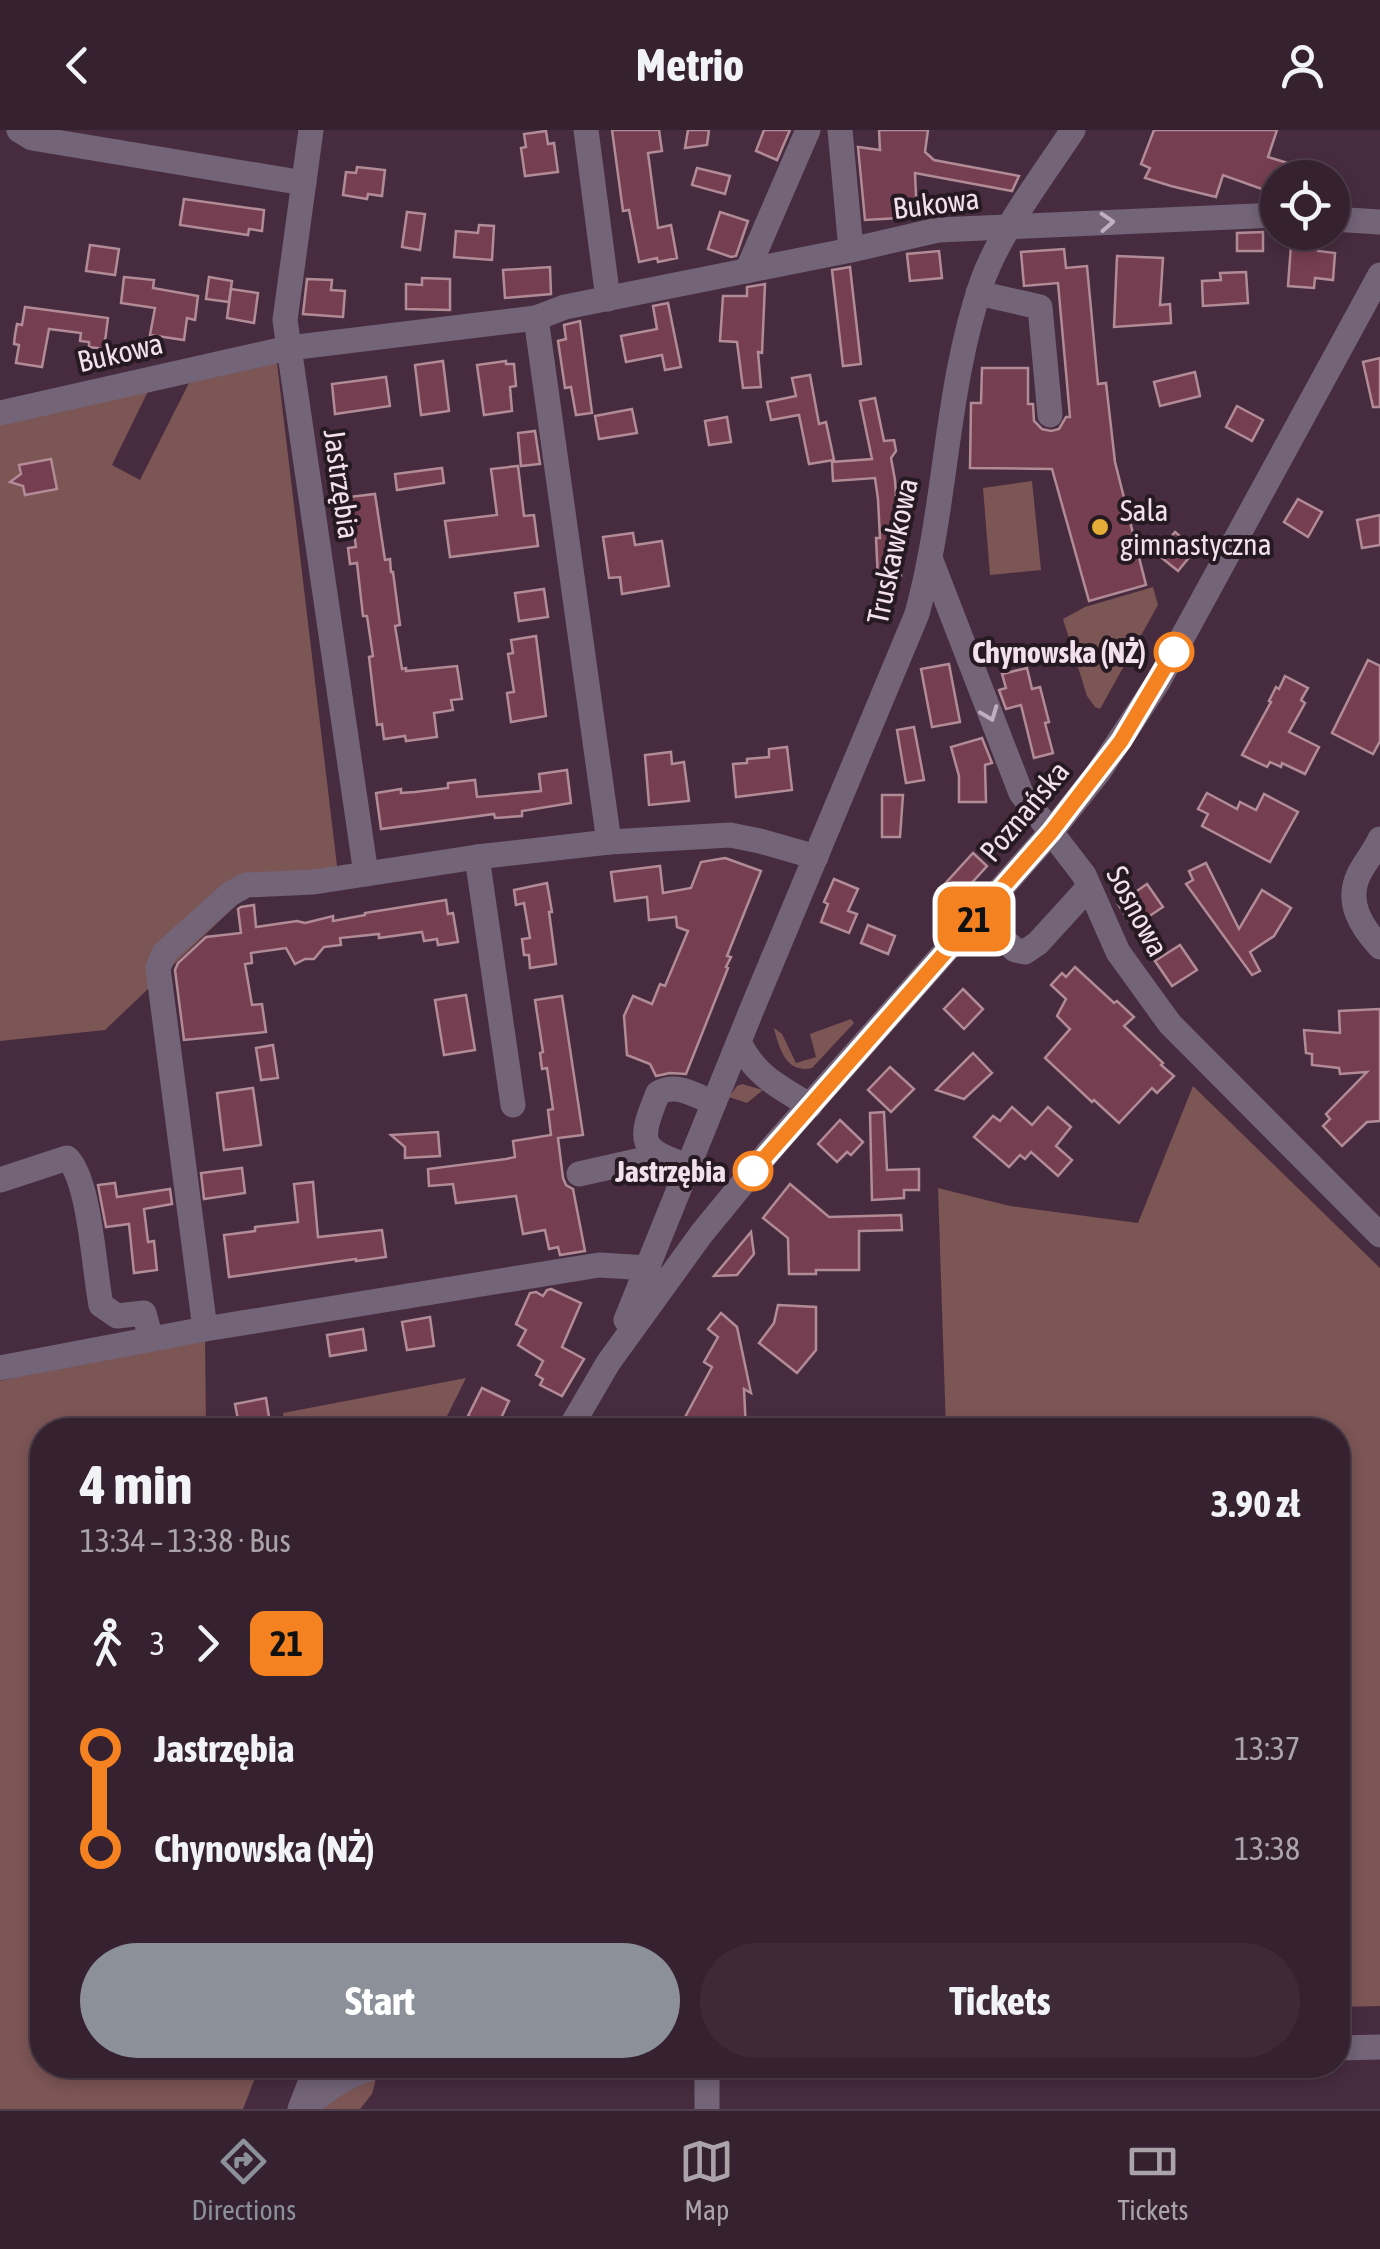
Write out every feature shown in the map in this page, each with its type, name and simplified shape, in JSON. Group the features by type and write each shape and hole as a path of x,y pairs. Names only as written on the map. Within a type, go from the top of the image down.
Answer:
{"street":[{"path":"19,130 32,138 304,182"},
{"name":"Jastrzębia","path":"311,130 285,320 366,874"},
{"path":"586,130 608,299"},
{"path":"747,271 808,130"},
{"path":"840,130 850,250"},
{"name":"Truskawkowa","path":"608,1364 917,614 930,558 963,350 978,294 996,250 1073,130"},
{"name":"Bukowa","path":"0,413 290,348 536,318 564,307 938,230 1260,217"},
{"path":"1350,220 1380,222"},
{"name":"Poznańska","path":"575,1418 608,1364 702,1233 771,1149 1051,832 1121,741 1158,682 1380,275"},
{"path":"978,294 1040,307 1050,415"},
{"path":"536,318 610,842"},
{"name":"Sosnowa","path":"930,558 1021,793 1084,875 1117,951 1170,1024 1380,1235"},
{"path":"205,1329 158,968 164,953 230,894 246,885 314,882 610,842 730,835 816,857"},
{"path":"1380,839 1357,877 1353,897 1358,921 1380,948"},
{"path":"476,858 513,1105"},
{"path":"978,915 1016,950 1025,952 1089,887"},
{"path":"739,1042 752,1066 765,1078 810,1106"},
{"path":"690,1166 651,1151 646,1122 658,1093 669,1088 714,1103"},
{"path":"579,1174 659,1156"},
{"path":"0,1180 67,1158 76,1166 91,1234 100,1305 116,1316 144,1313 152,1339"},
{"path":"0,1368 205,1329 599,1265 649,1268"},
{"path":"1350,2048 1380,2047"},
{"path":"301,2109 313,2078"},
{"path":"301,2109 346,2078"},
{"path":"707,2109 708,2078"}],"shaded area":[{"path":"277,363 338,874 252,890 105,1030 0,1041 0,414 154,379 112,465 140,480 189,383"},
{"path":"1032,481 1041,570 990,575 983,488"},
{"path":"1153,587 1158,605 1100,709 1095,707 1087,696 1063,619 1085,607"},
{"path":"851,1019 854,1023 812,1068 796,1067 785,1058 774,1028 782,1034 796,1063 816,1057 810,1034"},
{"path":"742,1084 763,1090 747,1103 729,1097"},
{"path":"1193,1086 1380,1268 1380,2006 1350,2007 1350,1418 946,1418 938,1188 1010,1206 1138,1223"},
{"path":"205,1337 206,1418 30,1418 30,2078 255,2078 243,2109 0,2109 0,1381"},
{"path":"466,1378 446,1418 284,1418 283,1413"},
{"path":"376,2078 372,2094 360,2109 320,2109 325,2099"}],"building":[{"path":"612,130 659,130 662,151 648,153 658,228 671,225 677,258 639,262 629,210 623,211"},
{"path":"688,130 709,130 707,145 685,148"},
{"path":"764,130 790,130 777,160 756,151"},
{"path":"879,130 928,130 925,152 934,160 1019,176 1012,191 915,173 917,217 865,220 858,147 880,150"},
{"path":"1154,130 1277,130 1268,157 1278,160 1260,160 1260,188 1223,175 1216,197 1145,178 1150,168 1141,164"},
{"path":"546,131 548,144 554,143 558,172 525,176 521,148 526,147 524,134"},
{"path":"357,167 385,170 382,196 368,194 367,199 343,195 346,172 356,173"},
{"path":"697,168 730,176 725,194 692,185"},
{"path":"184,199 264,210 262,231 249,229 248,235 180,225"},
{"path":"407,212 425,214 420,250 402,247"},
{"path":"720,212 748,221 736,256 708,249"},
{"path":"479,225 494,226 492,260 454,257 456,231 478,233"},
{"path":"1260,232 1263,251 1237,251 1237,233"},
{"path":"90,245 119,249 115,275 86,271"},
{"path":"1064,249 1066,268 1087,266 1098,384 1106,383 1115,462 1146,585 1089,601 1052,469 970,468 971,403 981,403 982,368 1028,368 1028,404 1033,404 1034,421 1042,429 1059,429 1070,417 1058,283 1024,286 1021,252"},
{"path":"1291,250 1335,253 1333,280 1315,278 1314,288 1288,286"},
{"path":"939,251 942,278 910,281 907,254"},
{"path":"1117,256 1163,258 1160,305 1170,304 1171,323 1114,327"},
{"path":"550,267 551,294 505,298 503,270"},
{"path":"850,267 861,364 843,366 832,270"},
{"path":"1246,272 1248,303 1203,306 1202,281 1221,280 1220,273"},
{"path":"124,277 154,280 153,288 198,296 195,320 187,318 184,340 150,335 155,308 121,303"},
{"path":"209,277 232,281 229,302 206,299"},
{"path":"422,278 450,279 450,310 406,309 406,284 422,285"},
{"path":"307,279 332,280 331,290 345,291 343,317 303,314"},
{"path":"765,284 762,353 758,352 761,387 743,388 737,342 720,341 723,296 747,296 747,287"},
{"path":"231,289 258,293 254,323 227,318"},
{"path":"668,303 681,367 665,370 662,355 626,362 621,336 657,329 653,306"},
{"path":"25,307 108,318 104,349 80,341 81,333 49,329 42,367 16,363 19,345 14,344 15,335 17,324 22,325"},
{"path":"580,321 592,413 576,415 571,387 565,388 558,341 566,339 564,325"},
{"path":"1380,358 1380,407 1373,407 1363,362"},
{"path":"443,361 449,411 421,415 415,365"},
{"path":"506,361 514,364 516,386 510,387 512,411 484,415 477,365"},
{"path":"1195,372 1200,396 1160,406 1154,382"},
{"path":"810,375 819,424 826,422 834,460 809,464 799,415 771,420 767,402 796,396 792,378"},
{"path":"386,377 390,406 335,414 332,384"},
{"path":"875,398 884,441 894,440 896,451 891,458 901,576 894,577 895,598 879,599 876,538 880,538 875,478 833,481 832,462 872,459 860,401"},
{"path":"1237,406 1263,420 1252,441 1226,427"},
{"path":"632,409 637,433 599,439 595,416"},
{"path":"727,417 731,442 709,445 705,421"},
{"path":"535,431 540,464 521,466 518,433"},
{"path":"51,459 57,489 25,495 23,486 10,482 21,474 19,465"},
{"path":"518,466 524,516 534,515 538,546 450,557 445,521 497,515 491,469"},
{"path":"442,468 444,483 397,490 395,474"},
{"path":"375,494 385,560 390,559 393,572 402,669 457,666 462,699 451,700 453,710 434,713 437,737 384,739 382,724 377,725 367,616 363,616 357,563 350,564 348,548 356,547 349,497"},
{"path":"1298,499 1322,512 1308,537 1284,522"},
{"path":"1380,515 1380,545 1362,548 1357,520"},
{"path":"1175,532 1196,549 1178,571 1157,554"},
{"path":"633,533 635,545 662,541 669,586 622,594 620,577 609,578 603,537"},
{"path":"544,589 548,617 519,621 515,593"},
{"path":"536,636 546,716 511,722 507,693 514,692 508,654 513,653 511,640"},
{"path":"1368,660 1380,666 1380,741 1373,754 1332,733"},
{"path":"949,664 960,722 932,727 921,669"},
{"path":"1027,668 1032,689 1040,687 1053,753 1034,758 1021,705 1006,709 999,690 1006,688 1002,674"},
{"path":"1285,676 1308,688 1301,700 1305,703 1289,732 1319,747 1305,774 1282,763 1281,767 1270,762 1267,767 1242,755"},
{"path":"914,727 924,780 906,783 897,730"},
{"path":"982,738 992,763 985,765 986,802 959,802 959,776 951,747"},
{"path":"787,747 792,790 736,797 733,764 769,757 769,749"},
{"path":"671,752 672,764 684,762 689,801 649,805 645,755"},
{"path":"567,770 571,803 522,811 522,816 495,818 494,814 381,829 376,793 448,788 448,783 475,780 477,797 541,791 539,774"},
{"path":"1207,793 1237,809 1240,802 1256,810 1264,794 1298,812 1270,862 1202,826 1208,814 1198,809"},
{"path":"882,795 903,795 900,837 882,837"},
{"path":"973,853 987,866 957,899 943,886"},
{"path":"725,858 761,871 686,1074 656,1076 650,1064 627,1055 624,1016 633,996 652,1004 660,984 665,986 688,931 677,927 676,917 649,920 647,897 615,901 611,872 660,866 663,893 691,888 701,862"},
{"path":"1206,863 1239,929 1262,890 1291,908 1274,936 1250,952 1260,971 1252,975 1186,884 1193,880 1189,871"},
{"path":"834,879 858,889 848,911 857,914 849,933 821,922"},
{"path":"547,883 556,964 530,968 522,939 530,938 524,903 516,905 514,890"},
{"path":"1147,884 1163,907 1133,927 1118,904"},
{"path":"446,900 448,914 453,913 458,942 438,945 437,939 424,941 422,932 340,938 341,945 324,947 314,959 295,964 286,948 251,953 252,963 245,964 252,1005 262,1004 266,1032 184,1040 175,970 178,963 206,937 241,933 241,907 254,905 256,927 333,916 333,921"},
{"path":"868,925 895,936 888,954 861,943"},
{"path":"1180,945 1197,970 1172,986 1155,961"},
{"path":"1075,967 1134,1017 1124,1026 1174,1076 1157,1093 1152,1088 1119,1123 1045,1058 1070,1029 1057,1016 1066,999 1051,985"},
{"path":"963,989 983,1009 964,1029 944,1009"},
{"path":"466,995 475,1050 444,1055 435,1000"},
{"path":"562,996 583,1135 558,1138 563,1178 573,1189 585,1251 560,1255 558,1247 549,1249 545,1230 523,1234 516,1196 456,1203 453,1184 429,1186 428,1169 515,1157 513,1141 551,1135 548,1110 553,1109 547,1068 542,1069 535,1000"},
{"path":"1380,1009 1380,1121 1367,1122 1342,1146 1323,1126 1330,1119 1326,1114 1367,1072 1340,1074 1339,1068 1312,1065 1312,1054 1306,1053 1304,1030 1340,1033 1339,1011"},
{"path":"273,1045 278,1078 261,1080 256,1048"},
{"path":"973,1053 992,1073 964,1099 936,1090"},
{"path":"890,1067 914,1089 891,1112 868,1090"},
{"path":"253,1088 261,1145 224,1150 217,1093"},
{"path":"1012,1107 1032,1125 1048,1107 1071,1127 1056,1146 1072,1160 1058,1176 1031,1152 1025,1159 1020,1155 1009,1167 974,1137 993,1116 1000,1121"},
{"path":"884,1112 887,1170 919,1169 919,1190 904,1190 904,1198 872,1200 870,1113"},
{"path":"840,1120 863,1142 837,1162 818,1144"},
{"path":"438,1132 440,1156 405,1158 405,1147 391,1135"},
{"path":"242,1168 245,1193 204,1199 201,1173"},
{"path":"313,1182 318,1237 382,1230 386,1257 229,1277 224,1235 298,1222 294,1184"},
{"path":"115,1183 117,1197 170,1189 172,1204 144,1209 148,1242 154,1241 157,1270 134,1273 129,1224 106,1227 98,1185"},
{"path":"790,1184 829,1217 901,1215 902,1230 859,1231 859,1270 789,1274 788,1238 763,1218"},
{"path":"751,1232 754,1254 737,1275 714,1276"},
{"path":"551,1289 581,1303 562,1347 584,1359 562,1396 540,1385 543,1379 536,1375 543,1361 518,1345 526,1330 516,1324 530,1293 543,1296"},
{"path":"778,1305 816,1307 816,1350 797,1373 759,1343 774,1323"},
{"path":"721,1313 737,1327 751,1393 744,1389 745,1418 685,1418 712,1367 704,1362 718,1337 708,1329"},
{"path":"430,1317 434,1346 407,1350 402,1322"},
{"path":"363,1329 366,1350 330,1356 327,1335"},
{"path":"482,1388 509,1401 501,1418 468,1416"},
{"path":"266,1398 269,1417 238,1418 235,1404"}],"bus line":[{"name":"21","path":"753,1171 1051,832 1121,741 1174,652"}],"place":[{"name":"Sala gimnastyczna","path":"1100,527"},
{"name":"Chynowska (NŻ)","path":"1174,652"},
{"name":"Jastrzębia","path":"753,1171"}]}
